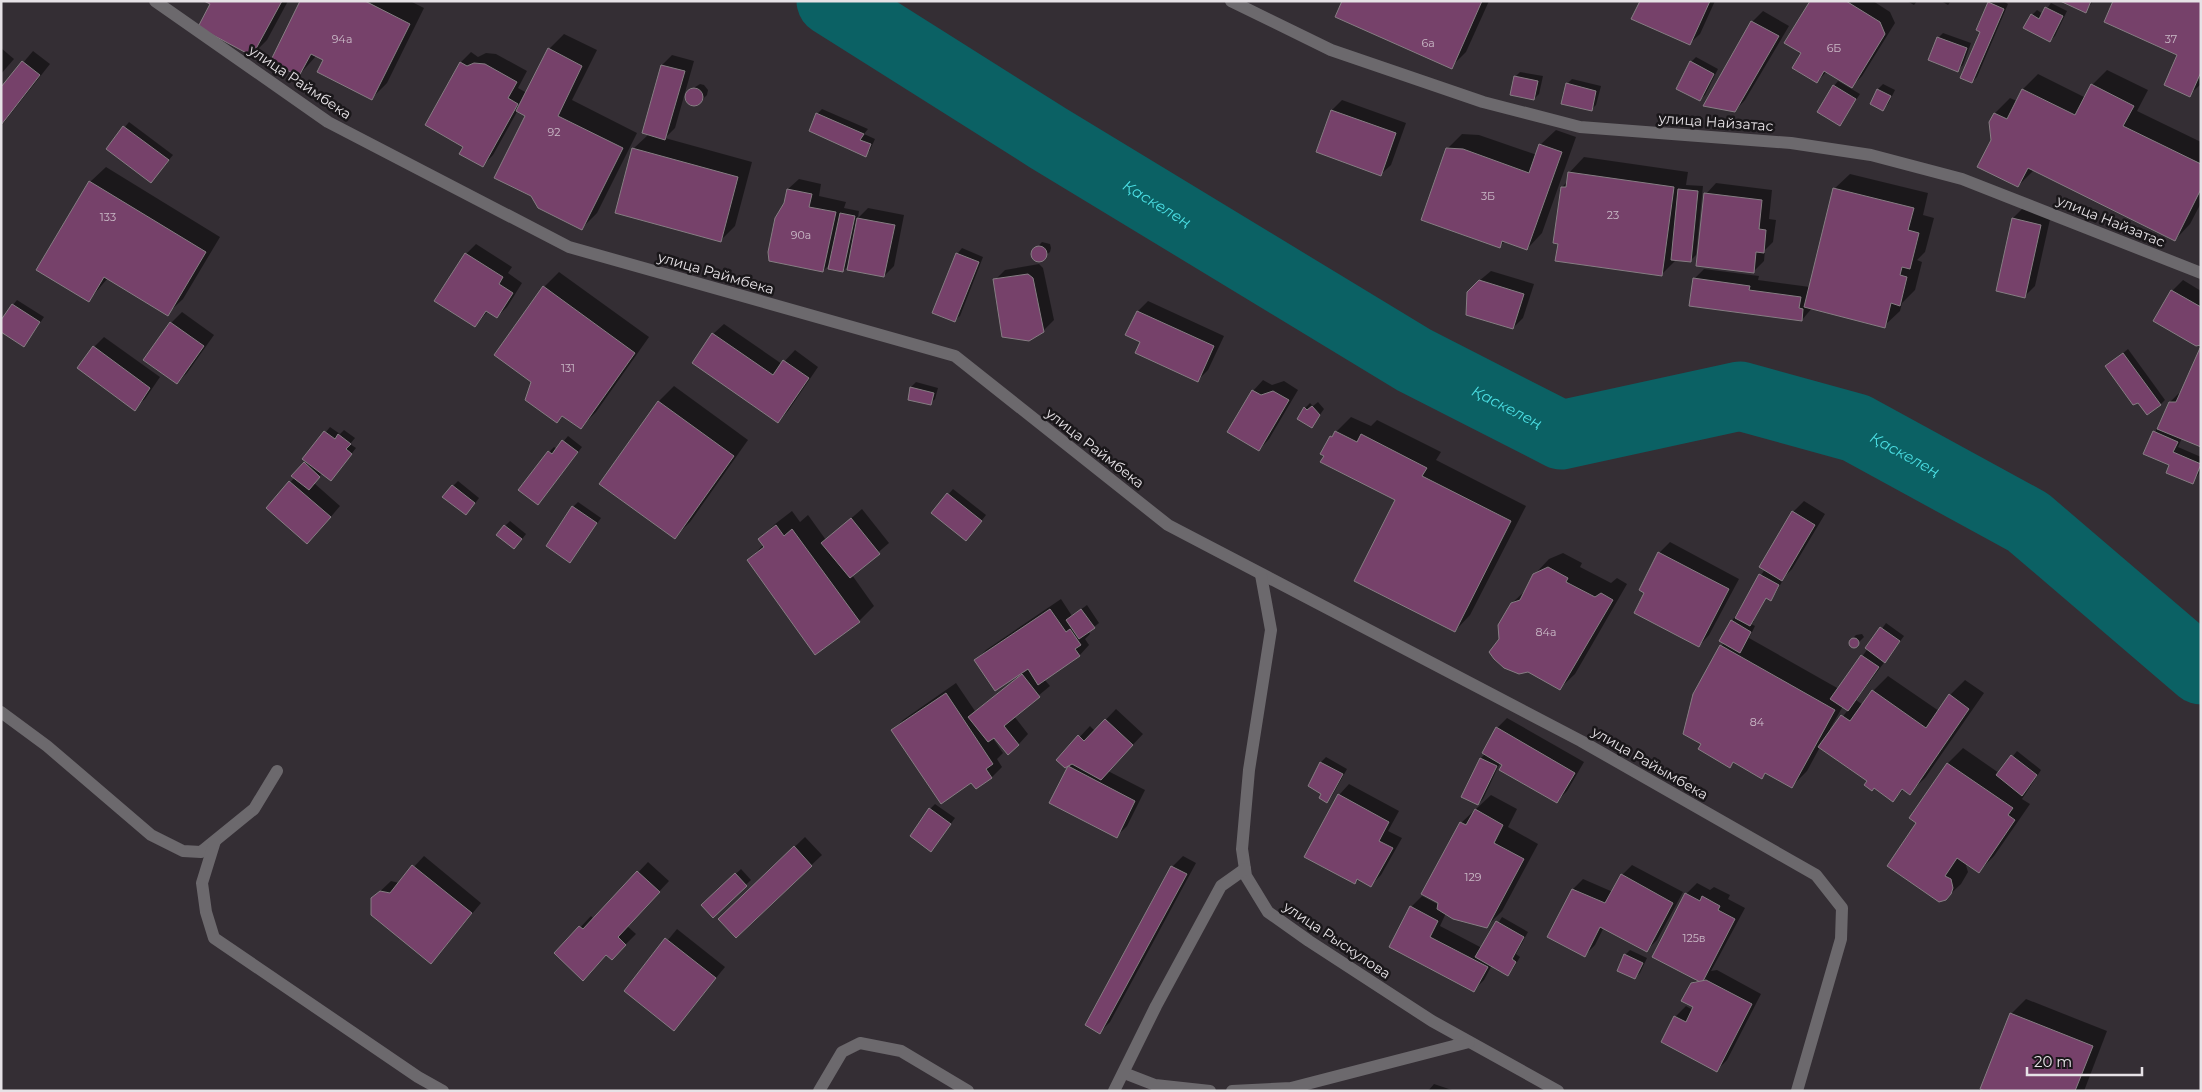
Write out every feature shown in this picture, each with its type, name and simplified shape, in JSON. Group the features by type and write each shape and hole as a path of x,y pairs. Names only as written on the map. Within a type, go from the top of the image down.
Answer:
{"street":[{"name":"улица Раймбека","path":"155,1 328,122 569,247 955,356 1168,525 1261,575"},
{"name":"улица Найзатас","path":"1230,1 1331,50 1483,102 1580,127 1790,143 1871,155 1962,179 2201,273"},
{"name":"улица Рыскулова","path":"1261,575 1271,630 1249,770 1242,849 1246,876 1268,912 1432,1022 1558,1091"},
{"name":"улица Райымбека","path":"1261,575 1581,741 1816,875 1842,908 1841,938 1796,1091"},
{"path":"1,712 47,746 151,835 183,851 201,852 254,809 277,771"},
{"path":"215,840 202,883 206,912 214,938 418,1077 443,1091"},
{"path":"1114,1091 1156,1006 1221,886 1245,869"},
{"path":"1232,1091 1291,1088 1469,1042"},
{"path":"818,1091 842,1052 860,1043 902,1051 968,1091"},
{"path":"1124,1073 1155,1085 1210,1091"}],"building":[{"path":"204,1 282,1 252,56 198,27 210,4"},
{"path":"300,1 365,1 410,24 372,100 317,72 323,60 311,54 299,76 270,62"},
{"path":"1342,1 1482,1 1452,69 1335,17"},
{"path":"1640,1 1710,1 1690,45 1631,19"},
{"path":"1810,1 1846,1 1880,22 1885,34 1852,88 1824,71 1817,83 1792,68 1801,53 1784,43"},
{"path":"2060,1 2091,1 2086,13"},
{"path":"2113,1 2201,1 2201,72 2190,97 2164,85 2177,55 2104,22"},
{"path":"1988,2 2004,9 1972,83 1960,78 1980,32 1976,30"},
{"path":"2045,7 2063,16 2050,42 2023,28 2031,14 2039,19"},
{"path":"1751,21 1779,36 1735,112 1703,106"},
{"path":"1937,37 1967,48 1958,72 1928,60"},
{"path":"548,48 582,66 558,116 623,148 582,230 538,208 531,196 494,178 525,116 516,111"},
{"path":"22,61 40,75 1,125 1,87"},
{"path":"1690,61 1714,74 1700,101 1676,89"},
{"path":"460,62 467,66 474,63 485,64 517,82 508,98 518,104 483,167 459,154 463,147 425,125"},
{"path":"661,65 685,71 665,140 642,133"},
{"path":"1514,76 1538,81 1534,100 1510,95"},
{"path":"1566,83 1596,91 1592,111 1561,104"},
{"path":"2091,84 2134,106 2123,126 2201,164 2201,189 2175,241 2028,168 2018,187 1977,167 1991,140 1989,122 1994,113 2007,119 2022,89 2075,115"},
{"path":"1833,85 1856,99 1840,126 1817,112"},
{"path":"694,88 700,91 703,97 700,103 694,106 688,103 685,97 688,91"},
{"path":"1877,89 1891,96 1883,111 1870,104"},
{"path":"1331,110 1396,133 1381,176 1316,152"},
{"path":"816,113 864,134 860,140 871,144 866,157 809,131"},
{"path":"123,126 169,160 151,183 106,149"},
{"path":"1539,144 1562,152 1527,250 1502,241 1500,248 1421,220 1446,148 1463,149 1529,173"},
{"path":"632,148 738,177 721,242 615,213"},
{"path":"1568,172 1674,187 1662,276 1555,261 1558,244 1553,243 1561,187 1566,187"},
{"path":"89,181 206,252 168,316 104,277 89,302 36,270"},
{"path":"1833,188 1914,208 1908,230 1919,233 1910,269 1902,267 1900,275 1907,277 1900,306 1891,303 1885,328 1804,307"},
{"path":"787,189 812,194 809,207 836,212 823,272 769,261 768,252 775,218 784,203"},
{"path":"1678,189 1698,191 1691,262 1671,260"},
{"path":"1704,193 1762,200 1759,229 1766,230 1764,253 1756,252 1754,273 1696,266"},
{"path":"840,213 855,216 843,272 828,269"},
{"path":"857,218 895,225 884,277 847,270"},
{"path":"2012,218 2041,225 2025,298 1996,291"},
{"path":"1039,246 1045,248 1047,254 1045,260 1039,262 1033,260 1031,254 1033,248"},
{"path":"465,253 503,277 499,284 513,293 497,318 486,311 475,327 434,301"},
{"path":"956,253 979,262 955,322 932,313"},
{"path":"1028,274 1033,278 1044,332 1029,341 1002,337 993,279"},
{"path":"1693,278 1750,286 1749,290 1801,297 1799,308 1803,309 1802,321 1689,306"},
{"path":"1479,280 1524,294 1513,329 1466,315 1467,292"},
{"path":"543,286 635,353 581,429 562,416 557,423 525,400 531,382 494,355"},
{"path":"2171,290 2201,307 2201,345 2196,346 2153,321"},
{"path":"12,304 40,322 24,347 1,332 1,320"},
{"path":"1137,311 1214,346 1198,382 1135,353 1140,342 1125,335"},
{"path":"170,322 204,346 177,384 143,360"},
{"path":"712,333 773,375 783,360 809,378 778,423 692,363"},
{"path":"93,346 150,388 135,411 77,368"},
{"path":"2200,348 2201,447 2157,429 2169,402 2176,402"},
{"path":"2123,353 2161,405 2147,415 2138,403 2133,405 2105,366"},
{"path":"910,387 934,393 931,405 908,400"},
{"path":"1252,390 1261,395 1273,391 1289,400 1259,451 1227,432"},
{"path":"658,401 734,456 675,539 599,484"},
{"path":"1312,406 1320,415 1312,428 1297,419 1304,407 1307,410"},
{"path":"324,431 335,439 338,434 351,444 346,449 352,454 331,481 302,459"},
{"path":"1335,431 1357,442 1361,434 1427,468 1422,476 1511,521 1455,632 1354,581 1395,500 1320,462 1324,456 1320,454"},
{"path":"2153,431 2178,442 2173,452 2201,464 2193,484 2166,473 2169,465 2143,454"},
{"path":"562,440 578,452 538,505 518,490 548,451 552,454"},
{"path":"304,462 320,477 309,490 291,476"},
{"path":"289,481 331,517 307,544 266,508"},
{"path":"452,485 475,503 466,515 442,497"},
{"path":"947,493 982,521 966,541 931,513"},
{"path":"572,506 597,523 570,563 546,546"},
{"path":"1792,511 1815,525 1782,581 1759,567"},
{"path":"851,518 880,554 850,578 821,543"},
{"path":"504,525 522,539 514,549 496,535"},
{"path":"776,525 784,536 792,529 860,622 815,655 747,560 764,547 758,539"},
{"path":"1658,552 1729,589 1699,647 1634,613 1644,593 1639,590"},
{"path":"1548,567 1568,578 1566,582 1595,597 1601,593 1613,600 1560,690 1528,672 1519,674 1504,668 1489,652 1499,639 1498,625 1511,603 1520,600 1533,574"},
{"path":"1759,574 1779,585 1771,601 1766,598 1750,626 1735,618"},
{"path":"1050,609 1066,632 1070,629 1081,645 1075,649 1080,656 1038,685 1028,669 995,691 974,660"},
{"path":"1081,609 1095,628 1079,639 1066,620"},
{"path":"1731,620 1751,632 1740,653 1719,641"},
{"path":"1880,627 1900,641 1885,663 1865,648"},
{"path":"1852,638 1856,638 1859,643 1858,647 1852,648 1849,645 1849,641"},
{"path":"1720,645 1835,710 1792,788 1765,773 1762,779 1733,762 1730,768 1698,749 1701,744 1683,734 1693,694"},
{"path":"1861,655 1879,667 1848,711 1830,699"},
{"path":"1022,674 1040,697 1004,726 1019,745 1008,755 994,738 988,742 968,717"},
{"path":"1872,690 1926,728 1949,694 1969,709 1910,795 1902,789 1893,802 1874,788 1872,791 1864,785 1867,781 1818,747 1841,715 1850,721"},
{"path":"946,693 993,764 986,769 992,778 976,789 971,783 941,804 891,730"},
{"path":"1105,719 1133,745 1101,780 1072,764 1065,768 1056,760 1078,735 1084,741"},
{"path":"1496,727 1575,773 1557,803 1499,770 1502,765 1482,753"},
{"path":"2011,755 2037,775 2022,796 1996,775"},
{"path":"1480,758 1497,766 1478,805 1461,797"},
{"path":"1320,762 1343,774 1327,803 1319,798 1321,794 1308,786"},
{"path":"1947,763 2013,808 2008,815 2015,820 1979,873 1957,858 1945,876 1951,879 1953,888 1951,894 1946,900 1939,902 1887,866 1916,823 1909,818"},
{"path":"1068,766 1135,801 1117,838 1049,803"},
{"path":"1338,794 1389,822 1379,841 1393,848 1371,887 1357,879 1355,884 1304,857"},
{"path":"929,808 951,824 931,852 910,836"},
{"path":"1475,809 1503,825 1494,843 1524,859 1487,928 1453,919 1437,909 1438,903 1421,894 1460,822 1466,825"},
{"path":"794,846 812,866 736,938 718,919"},
{"path":"412,865 472,913 431,964 371,915 371,898 380,891 390,893"},
{"path":"1171,866 1187,874 1100,1034 1085,1025"},
{"path":"637,871 660,892 618,937 626,945 612,960 606,955 583,981 554,953 579,926 583,929"},
{"path":"735,873 747,886 713,918 701,905"},
{"path":"1621,874 1673,903 1647,952 1600,927 1585,957 1547,937 1572,889 1605,903"},
{"path":"1685,893 1700,901 1702,896 1720,906 1718,910 1735,919 1702,983 1652,957"},
{"path":"1410,906 1438,921 1430,937 1488,967 1474,992 1389,947"},
{"path":"1496,921 1524,937 1512,959 1516,962 1508,976 1475,957"},
{"path":"665,938 716,978 674,1031 624,991"},
{"path":"1624,954 1643,963 1635,979 1617,971"},
{"path":"1706,980 1752,1004 1717,1072 1661,1042 1674,1016 1686,1022 1693,1007 1681,1001 1691,983"},
{"path":"2010,1013 2093,1046 2075,1091 1985,1091 1980,1089"}],"waterway":[{"name":"Қаскелең","path":"831,1 1048,138 1414,360 1561,435 1740,396 1856,428 2028,522 2201,670"}]}
